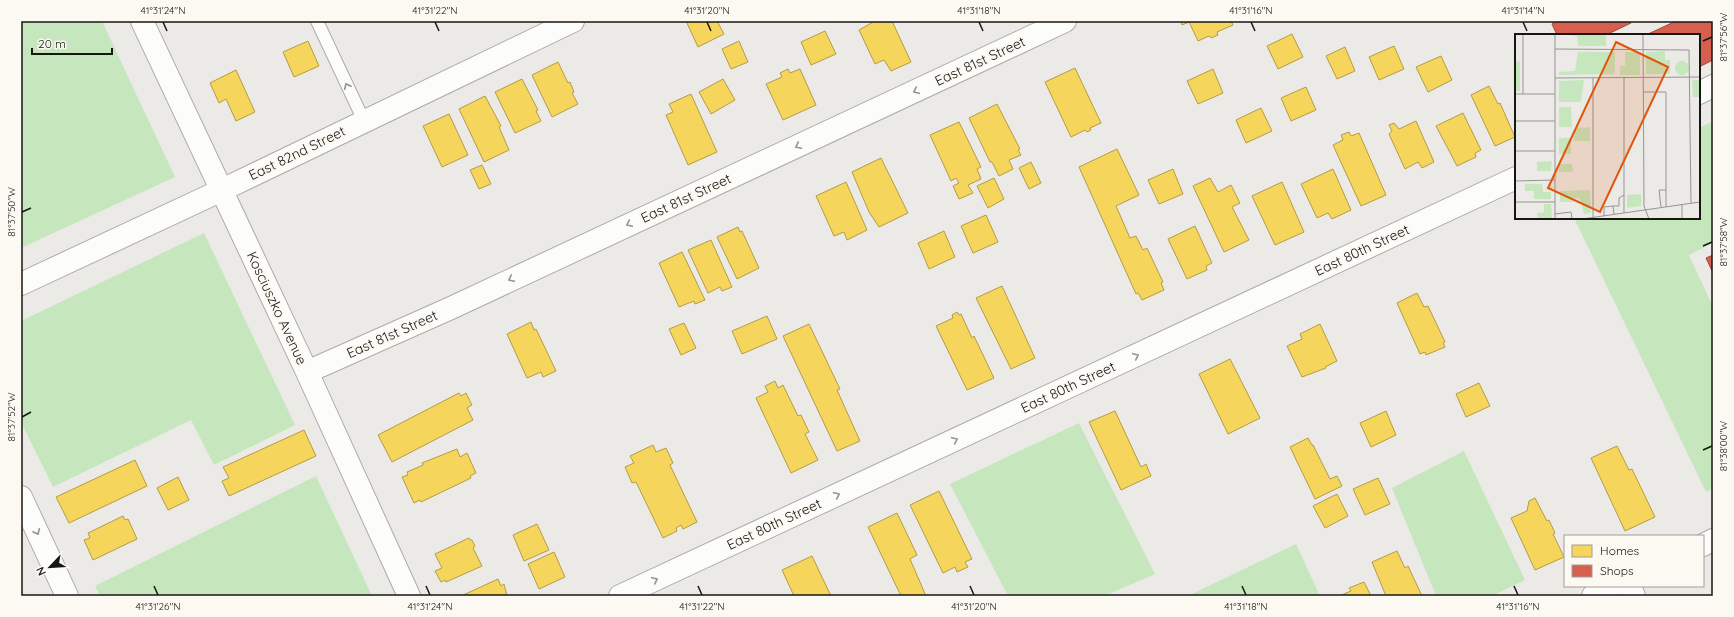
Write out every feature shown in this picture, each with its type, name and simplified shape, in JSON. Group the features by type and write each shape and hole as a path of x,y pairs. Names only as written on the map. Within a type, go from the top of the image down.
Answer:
{"street":[{"name":"Kosciuszko Avenue","path":"142,21 307,372 409,596"},
{"name":"East 82nd Street","path":"21,284 222,190 573,21"},
{"name":"East 81st Street","path":"307,372 451,308 1065,21"},
{"path":"1700,92 1713,86"},
{"name":"East 80th Street","path":"620,596 1515,178"},
{"path":"21,497 67,596"},
{"path":"1704,544 1713,540"},
{"path":"1593,596 1612,587"}],"lane":[{"path":"317,21 364,121"}],"green space":[{"path":"21,21 102,21 175,177 21,248"},
{"path":"1713,121 1713,243 1689,255 1713,307 1713,489 1706,492 1574,219 1700,219 1700,128"},
{"path":"204,233 295,425 214,465 191,420 53,487 21,422 21,321"},
{"path":"1079,423 1155,574 1104,596 1008,596 950,484"},
{"path":"1464,451 1525,580 1492,596 1436,596 1392,488"},
{"path":"316,476 372,596 100,596 95,586"},
{"path":"1296,544 1320,596 1188,596"}],"building: Homes":[{"path":"686,21 717,21 724,34 698,47"},
{"path":"875,21 892,21 911,62 891,71 884,60 875,64 859,30"},
{"path":"1181,21 1231,21 1233,25 1217,32 1218,35 1211,38 1209,36 1198,41 1189,22 1182,25"},
{"path":"825,31 836,54 811,65 801,42"},
{"path":"1292,34 1303,57 1278,69 1267,46"},
{"path":"308,41 319,66 294,77 283,52"},
{"path":"739,41 748,62 731,69 722,49"},
{"path":"1394,46 1404,69 1379,80 1369,57"},
{"path":"1345,47 1355,71 1337,79 1326,56"},
{"path":"1441,56 1452,80 1428,92 1416,67"},
{"path":"558,62 568,83 570,82 574,92 572,93 578,104 552,117 532,75"},
{"path":"1075,68 1101,123 1090,128 1091,130 1087,132 1085,130 1071,137 1045,82"},
{"path":"788,69 790,73 800,69 816,105 783,120 766,84 782,77 780,73"},
{"path":"1213,69 1223,93 1198,104 1187,81"},
{"path":"236,70 255,112 236,121 226,99 219,103 210,83"},
{"path":"522,79 538,110 536,111 541,121 515,133 495,92"},
{"path":"723,79 735,100 711,114 699,92"},
{"path":"1489,86 1498,104 1500,103 1515,137 1495,146 1471,95"},
{"path":"1306,87 1316,110 1291,121 1281,98"},
{"path":"691,94 717,152 688,165 666,115 673,112 669,104"},
{"path":"485,96 501,126 499,127 509,150 484,162 459,109"},
{"path":"997,104 1020,149 1018,150 1021,155 1009,160 1013,169 999,176 992,162 990,162 969,118"},
{"path":"1261,108 1272,131 1246,143 1236,120"},
{"path":"1463,113 1481,150 1475,153 1476,157 1457,166 1436,126"},
{"path":"449,114 468,155 442,167 423,126"},
{"path":"1416,121 1434,162 1422,168 1418,162 1405,169 1389,134 1392,131 1389,125 1394,123 1399,129"},
{"path":"959,122 981,167 977,169 981,179 968,185 973,193 959,199 953,186 959,183 956,178 951,181 930,135"},
{"path":"1349,132 1351,136 1359,133 1386,195 1361,206 1333,145 1343,140 1341,135"},
{"path":"1117,149 1139,195 1116,206 1130,238 1136,236 1143,250 1147,248 1163,282 1161,283 1164,290 1142,300 1138,293 1136,294 1079,167"},
{"path":"881,158 908,213 879,227 869,212 852,172"},
{"path":"1031,162 1041,183 1029,189 1019,168"},
{"path":"482,165 491,184 479,189 470,170"},
{"path":"1173,169 1183,194 1159,204 1148,180"},
{"path":"1333,169 1351,210 1332,219 1328,213 1317,218 1301,184"},
{"path":"994,178 1004,199 988,208 977,186"},
{"path":"1210,178 1218,192 1231,185 1240,203 1232,207 1249,240 1224,252 1193,186"},
{"path":"846,182 867,230 847,240 844,232 834,236 816,196"},
{"path":"1282,182 1304,232 1275,245 1252,196"},
{"path":"986,215 998,242 973,253 961,226"},
{"path":"1195,226 1212,263 1206,266 1207,270 1187,279 1168,239"},
{"path":"738,227 740,232 742,231 759,268 737,279 717,237"},
{"path":"944,231 955,257 929,269 918,243"},
{"path":"711,240 732,287 722,291 720,287 708,293 688,250"},
{"path":"682,252 705,300 695,304 694,301 679,307 659,263"},
{"path":"1002,286 1035,358 1011,369 976,298"},
{"path":"1417,293 1424,307 1428,306 1445,342 1443,343 1445,347 1426,355 1425,352 1420,354 1397,303"},
{"path":"957,312 959,315 961,314 972,338 974,336 994,378 967,390 936,326 953,318 952,315"},
{"path":"767,316 777,339 742,354 732,331"},
{"path":"531,322 534,330 536,329 556,371 543,377 541,372 527,378 507,334"},
{"path":"684,323 696,348 681,355 669,329"},
{"path":"809,324 840,389 837,390 860,441 837,451 783,336"},
{"path":"1320,324 1337,361 1325,367 1326,368 1302,377 1287,346 1302,339 1300,334"},
{"path":"1230,359 1260,418 1228,434 1199,374"},
{"path":"775,381 778,388 783,385 798,416 801,415 809,432 805,434 818,460 791,473 756,398 768,392 765,386"},
{"path":"1479,383 1490,406 1466,417 1456,394"},
{"path":"459,393 461,396 466,393 472,405 467,408 473,420 392,462 378,435"},
{"path":"1115,411 1141,467 1146,464 1151,476 1121,490 1089,422"},
{"path":"1386,411 1396,435 1371,447 1360,423"},
{"path":"304,430 316,456 229,496 222,481 229,478 223,467"},
{"path":"1308,438 1330,479 1337,476 1342,486 1315,499 1290,447"},
{"path":"653,445 656,452 666,448 673,463 670,465 697,522 683,529 681,525 676,528 677,531 663,538 636,482 632,483 625,467 634,463 630,456"},
{"path":"1617,446 1629,470 1632,469 1655,517 1625,531 1591,458"},
{"path":"457,449 460,457 467,453 476,473 470,476 471,478 421,502 420,500 414,503 402,477 408,475 407,472 423,465 422,463"},
{"path":"135,460 147,486 69,523 56,497"},
{"path":"178,477 189,500 168,510 157,488"},
{"path":"1378,478 1390,504 1365,515 1353,489"},
{"path":"939,491 972,559 965,562 968,567 957,572 955,567 943,573 910,505"},
{"path":"1337,494 1348,516 1325,528 1313,506"},
{"path":"1535,498 1547,521 1549,520 1555,533 1553,534 1564,557 1535,570 1511,518 1527,511 1529,501"},
{"path":"897,513 917,555 910,559 926,596 901,596 868,527"},
{"path":"123,516 125,520 128,519 137,539 93,560 84,540 90,538 88,533"},
{"path":"537,524 549,550 524,561 513,535"},
{"path":"469,538 475,546 473,548 482,566 446,582 445,580 441,582 435,571 442,568 435,554"},
{"path":"1397,551 1405,568 1408,566 1422,596 1386,596 1372,562"},
{"path":"554,552 565,577 539,589 528,564"},
{"path":"812,556 831,596 794,596 782,570"},
{"path":"498,579 501,586 504,584 507,596 461,596"},
{"path":"1364,582 1371,596 1339,596 1351,591 1349,588"}],"building: Shops":[{"path":"1555,21 1630,21 1631,23 1608,34 1557,34 1552,24"},
{"path":"1676,21 1713,21 1713,60 1700,66 1700,34 1648,34"},
{"path":"1713,255 1713,273 1706,258"}]}
